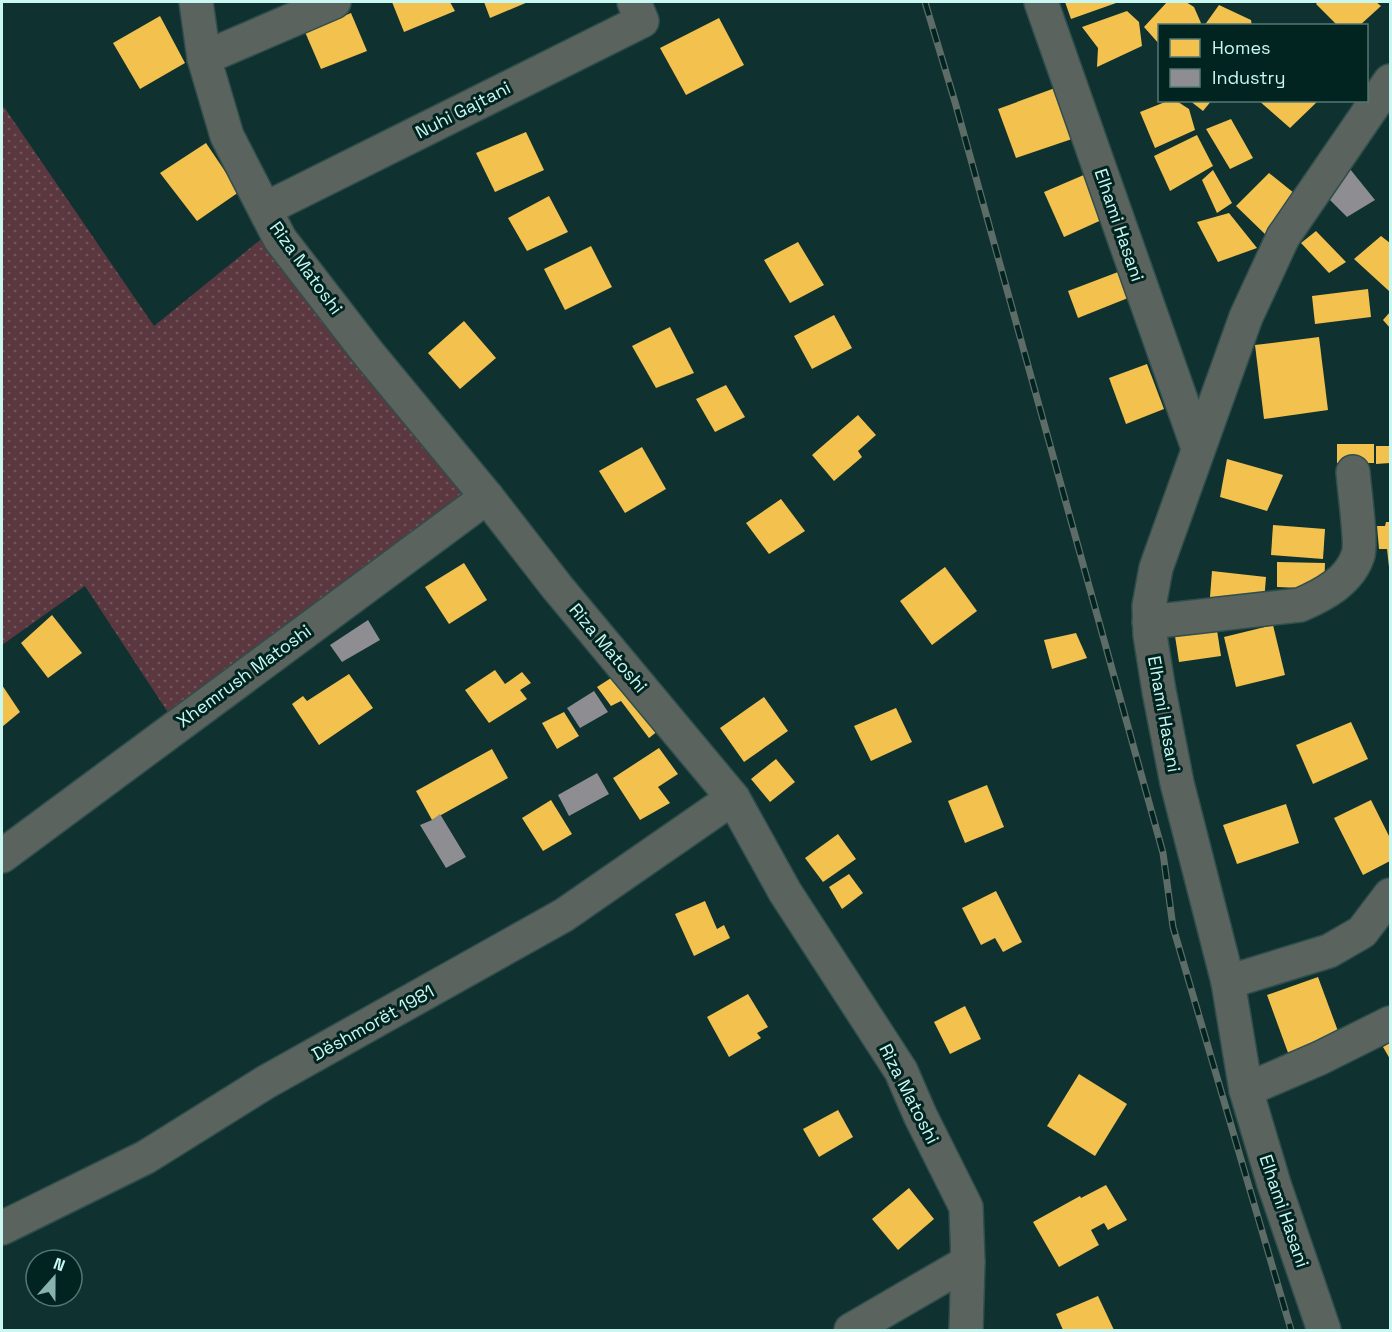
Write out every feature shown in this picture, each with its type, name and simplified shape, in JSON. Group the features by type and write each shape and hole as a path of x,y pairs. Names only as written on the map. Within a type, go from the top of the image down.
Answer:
{"street":[{"name":"Riza Matoshi","path":"196,2 204,58 227,136 280,239 368,353 487,497 557,587 733,798 785,892 901,1071 920,1115 966,1207 968,1262 966,1330"},
{"path":"204,58 334,2"},
{"name":"Nuhi Gajtani","path":"265,209 642,21 634,2"},
{"name":"Elhami Hasani","path":"1041,2 1197,448"},
{"name":"Elhami Hasani","path":"1324,1330 1274,1184 1246,1090 1228,982 1177,783 1159,691 1149,622 1149,606 1155,568 1246,317 1283,237 1390,81"},
{"path":"1149,622 1300,605 1319,597 1335,586 1349,572 1359,554 1353,472"},
{"name":"Xhemrush Matoshi","path":"2,856 487,497"},
{"name":"Dëshmorët 1981","path":"2,1228 146,1157 266,1082 564,915 733,798"},
{"path":"1228,982 1329,951 1362,932 1390,895"},
{"path":"1246,1090 1320,1058 1390,1023"},
{"path":"851,1330 968,1262"}],"shaded area":[{"path":"4,107 154,326 265,236 486,508 186,740 85,586 2,645 2,108"}],"building: Homes":[{"path":"392,2 450,2 455,11 404,32"},
{"path":"484,2 528,2 490,18"},
{"path":"1065,2 1119,2 1071,19"},
{"path":"1167,2 1186,2 1194,7 1201,23 1158,24 1158,43 1144,27"},
{"path":"1318,2 1376,2 1381,6 1361,24 1336,24 1316,4"},
{"path":"1219,5 1251,20 1252,24 1205,24"},
{"path":"1127,11 1139,22 1142,46 1097,67 1098,48 1082,27"},
{"path":"351,13 367,51 321,69 305,32"},
{"path":"160,16 185,63 140,89 113,43"},
{"path":"719,18 744,65 686,95 660,48"},
{"path":"1055,88 1072,139 1016,158 998,109"},
{"path":"1165,102 1178,102 1189,109 1195,130 1155,148 1140,112"},
{"path":"1192,102 1210,102 1203,111"},
{"path":"1260,102 1317,102 1290,128"},
{"path":"1231,119 1253,158 1230,169 1206,129"},
{"path":"526,132 544,170 495,192 476,153"},
{"path":"1197,135 1213,166 1170,191 1154,156"},
{"path":"206,143 239,192 197,221 160,173"},
{"path":"1213,170 1232,203 1217,213 1202,180"},
{"path":"1269,173 1299,197 1268,237 1236,206"},
{"path":"1086,174 1106,218 1064,237 1044,192"},
{"path":"549,196 568,232 527,251 508,218"},
{"path":"1229,213 1257,248 1218,262 1197,222"},
{"path":"1316,231 1346,262 1329,273 1301,243"},
{"path":"1381,236 1390,243 1389,291 1354,259"},
{"path":"798,242 824,285 790,303 764,260"},
{"path":"591,246 612,287 565,310 544,269"},
{"path":"1118,272 1128,298 1078,318 1068,291"},
{"path":"1368,289 1371,317 1315,324 1312,296"},
{"path":"1390,312 1390,328 1383,320"},
{"path":"834,315 852,348 812,369 794,336"},
{"path":"464,321 496,358 460,389 428,353"},
{"path":"670,327 694,373 656,388 632,346"},
{"path":"1319,337 1328,410 1264,419 1255,345"},
{"path":"1147,364 1164,409 1126,424 1109,378"},
{"path":"726,385 745,417 715,432 696,399"},
{"path":"858,415 876,435 858,451 862,457 834,481 812,455"},
{"path":"1337,444 1374,444 1374,463 1337,463"},
{"path":"1376,446 1390,446 1390,463 1376,464"},
{"path":"642,447 666,489 625,513 599,471"},
{"path":"1227,459 1283,475 1267,511 1220,497"},
{"path":"781,499 805,531 769,554 746,523"},
{"path":"1386,522 1390,522 1390,567 1387,549 1379,549 1377,526 1385,526"},
{"path":"1273,525 1325,529 1323,559 1271,555"},
{"path":"1277,562 1325,563 1324,589 1277,587"},
{"path":"464,563 487,600 449,624 425,587"},
{"path":"945,567 977,611 932,645 900,601"},
{"path":"1212,571 1266,577 1264,602 1210,597"},
{"path":"52,615 82,653 48,678 21,643"},
{"path":"1273,625 1285,675 1236,687 1224,637"},
{"path":"1217,630 1221,656 1179,662 1175,636"},
{"path":"1076,633 1087,658 1052,669 1044,640"},
{"path":"495,670 505,684 522,672 531,683 520,690 527,699 489,723 465,690"},
{"path":"622,671 664,726 649,738 621,701 611,706 597,687"},
{"path":"349,674 373,708 319,745 292,704 303,696 307,701"},
{"path":"2,685 20,712 2,727"},
{"path":"764,697 788,731 744,762 720,728"},
{"path":"896,708 912,742 871,761 854,726"},
{"path":"564,712 579,736 557,749 542,723"},
{"path":"1351,722 1368,759 1313,784 1296,745"},
{"path":"659,748 678,774 658,787 670,803 640,820 613,778"},
{"path":"492,749 508,778 432,820 416,791"},
{"path":"776,759 795,782 770,802 751,779"},
{"path":"987,785 1004,827 965,843 948,801"},
{"path":"551,800 572,834 543,851 522,818"},
{"path":"1371,800 1390,838 1390,861 1363,875 1334,818"},
{"path":"1286,804 1299,843 1237,864 1223,825"},
{"path":"838,834 856,859 823,882 805,858"},
{"path":"849,874 863,893 842,909 829,887"},
{"path":"996,891 1022,942 1003,952 995,938 981,945 962,908"},
{"path":"705,901 717,929 724,925 730,938 694,956 675,914"},
{"path":"1318,977 1342,1042 1291,1061 1267,995"},
{"path":"748,994 768,1027 757,1033 761,1038 729,1057 707,1017"},
{"path":"965,1006 981,1039 950,1054 934,1022"},
{"path":"1390,1043 1390,1059 1383,1047"},
{"path":"1079,1074 1127,1104 1095,1156 1047,1126"},
{"path":"838,1110 853,1137 819,1157 803,1129"},
{"path":"1106,1185 1127,1220 1108,1230 1104,1223 1091,1230 1099,1245 1059,1267 1033,1222 1080,1196 1081,1198"},
{"path":"909,1188 934,1219 898,1250 872,1219"},
{"path":"1098,1296 1114,1330 1063,1330 1056,1314"}],"building: Industry":[{"path":"1350,169 1375,200 1347,217 1328,198"},
{"path":"368,620 380,640 342,662 330,645"},
{"path":"594,691 608,712 580,728 567,708"},
{"path":"597,773 609,794 569,816 558,795"},
{"path":"440,814 466,857 446,868 420,825"}],"railway":[{"path":"925,2 955,102 1163,853 1173,927 1291,1330"}]}
